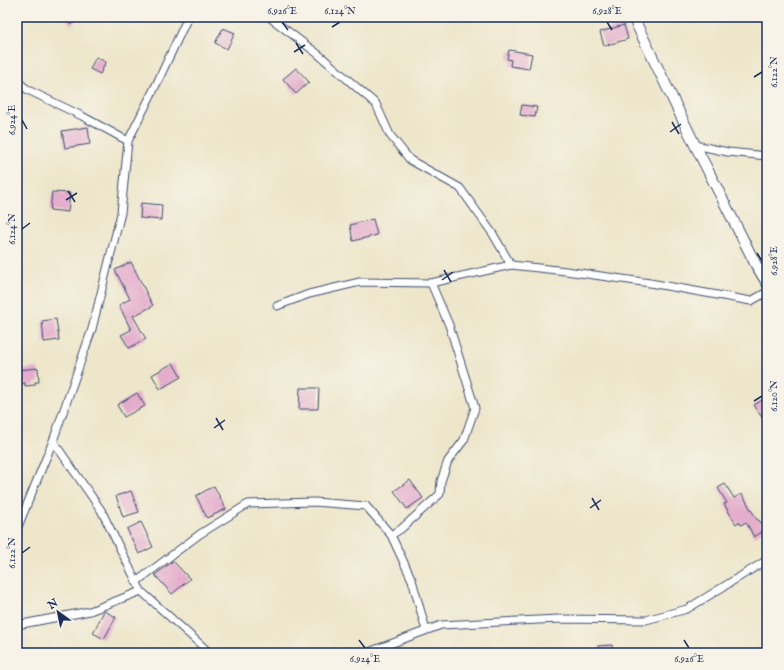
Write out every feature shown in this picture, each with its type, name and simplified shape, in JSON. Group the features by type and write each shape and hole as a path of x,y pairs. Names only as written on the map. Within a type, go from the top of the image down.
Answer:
{"main road":[{"path":"633,17 695,145 756,265 767,283"}],"street":[{"path":"17,529 53,441 94,321 121,213 128,141 188,17"},
{"path":"269,17 318,54 376,104 390,135 410,160 460,188 493,234 511,265"},
{"path":"17,81 28,90 82,116 128,141"},
{"path":"695,145 728,152 767,156"},
{"path":"277,306 309,294 360,282 431,283 511,265 650,283 751,301 767,292"},
{"path":"391,535 401,530 440,494 441,481 448,461 464,440 475,408 449,325 431,283"},
{"path":"53,441 101,510 141,591 210,653"},
{"path":"136,582 200,534 248,504 314,502 366,506 391,535 412,580 426,630"},
{"path":"366,653 441,625 559,619 646,620 687,609 767,560"},
{"path":"17,625 90,611 141,591"}],"building":[{"path":"64,17 80,17 71,25"},
{"path":"624,25 628,39 604,46 600,32"},
{"path":"223,28 235,33 227,49 215,43"},
{"path":"509,50 532,54 529,69 510,66 511,60 507,59"},
{"path":"96,57 106,62 100,74 90,69"},
{"path":"296,68 309,82 296,94 283,79"},
{"path":"522,105 537,107 535,117 520,115"},
{"path":"88,127 90,144 65,148 62,131"},
{"path":"52,192 70,193 68,212 50,210"},
{"path":"141,203 162,205 161,220 140,218"},
{"path":"373,219 377,235 353,241 350,225"},
{"path":"131,262 153,306 133,316 146,339 129,348 121,335 131,330 119,305 130,299 115,270"},
{"path":"56,319 59,340 44,342 42,321"},
{"path":"173,363 181,377 160,389 152,375"},
{"path":"38,368 39,382 35,382 35,385 25,386 25,383 19,384 18,370"},
{"path":"300,388 319,388 318,409 299,409"},
{"path":"137,393 145,406 124,417 117,405"},
{"path":"767,397 767,417 763,419 754,405"},
{"path":"410,480 423,498 407,509 394,491"},
{"path":"725,484 734,498 742,494 757,520 759,520 765,530 754,537 746,522 741,525 739,522 736,524 724,504 727,503 718,488"},
{"path":"214,486 226,509 207,518 196,496"},
{"path":"131,491 139,512 123,517 116,496"},
{"path":"141,522 153,547 139,554 127,529"},
{"path":"173,561 190,579 172,594 155,575"},
{"path":"104,611 116,617 104,639 93,633"},
{"path":"612,645 613,653 599,653 598,646"}]}
